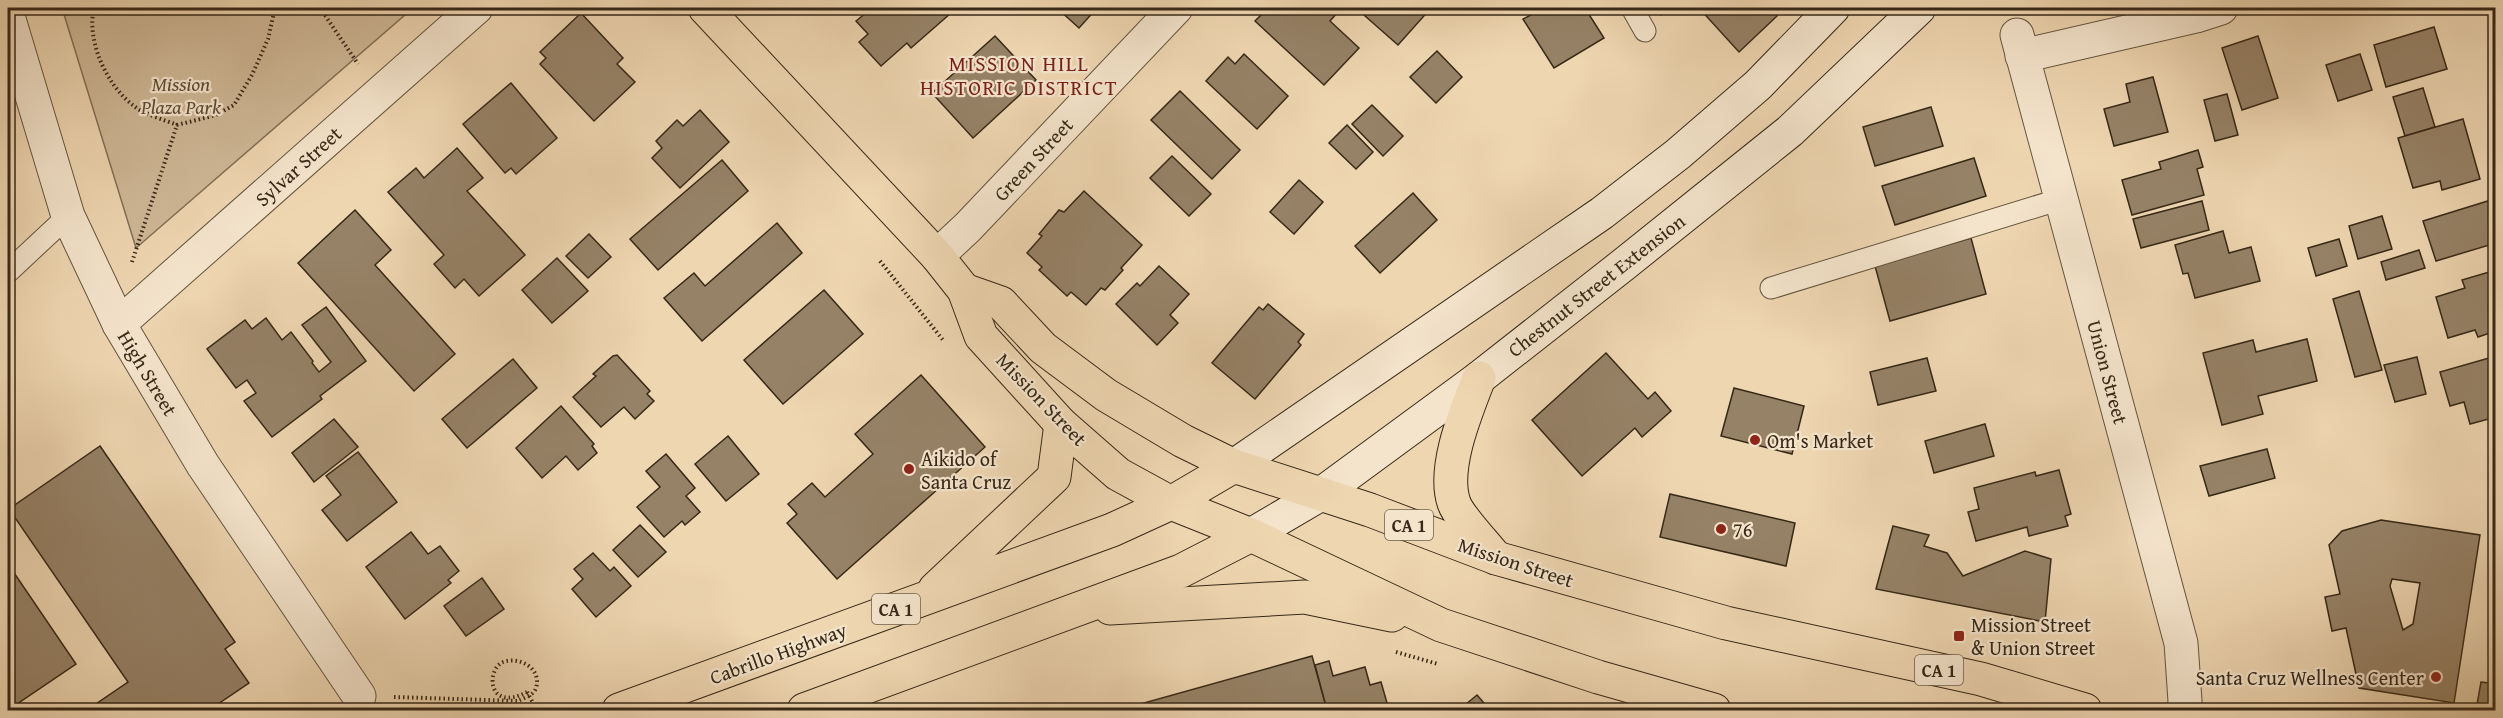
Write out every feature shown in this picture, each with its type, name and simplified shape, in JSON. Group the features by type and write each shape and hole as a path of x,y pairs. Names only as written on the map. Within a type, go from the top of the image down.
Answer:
{"main road":[{"name":"Mission Street","path":"705,8 937,256 964,290 981,336 1060,424 1118,474 1171,503 1251,535 1441,625 1598,677 1713,711"},
{"name":"Mission Street","path":"964,290 1001,303 1043,348 1106,395 1183,441 1234,465 1370,510 1496,558 1726,623 1981,679 2084,710"},
{"path":"1479,378 1456,439 1451,486 1454,505 1496,558"},
{"path":"924,599 1054,477 1060,424"},
{"name":"CA 1","path":"1171,503 1234,465"},
{"name":"Cabrillo Highway","path":"620,711 1112,530 1171,503"},
{"path":"804,711 1180,571 1251,535"},
{"path":"1078,609 1305,597 1441,625"}],"street":[{"name":"Sylvar Street","path":"119,324 476,8"},
{"name":"Green Street","path":"937,256 968,227 1176,8"},
{"path":"1234,465 1619,200 1678,154 1758,85 1833,8"},
{"name":"Chestnut Street Extension","path":"1251,535 1321,494 1479,378 1790,131 1920,8"},
{"name":"Union Street","path":"2184,711 2181,643 2019,45 2196,16 2221,8"},
{"name":"High Street","path":"8,16 68,216 119,324 203,465 359,696"}],"lane":[{"path":"1632,8 1645,31"},
{"path":"1771,288 2061,199"},
{"path":"8,272 68,216"}],"path":[{"path":"94,8 94,45 105,74 134,107 177,125 216,115 234,105 252,75 268,39 275,8"},
{"path":"320,8 360,68"},
{"path":"132,262 177,125"},
{"path":"1387,649 1444,666"},
{"path":"359,696 518,701 531,694 536,688 532,671 520,659 513,659 496,668 493,685 496,692 507,699 513,700 527,692 537,711"}],"green space":[{"name":"Mission Plaza Park","path":"62,8 413,8 136,248"}],"building":[{"path":"872,8 946,8 951,13 911,48 907,43 881,66 859,42 868,34 856,21"},
{"path":"1057,8 1097,8 1079,28"},
{"path":"1268,8 1331,8 1337,13 1330,21 1359,48 1324,85 1255,21"},
{"path":"1356,8 1431,8 1398,45"},
{"path":"1526,8 1585,8 1604,38 1554,68 1523,19 1531,15"},
{"path":"1655,8 1669,8 1661,15"},
{"path":"1699,8 1770,8 1777,16 1739,52"},
{"path":"581,13 623,58 617,64 635,82 594,121 540,64 546,58 540,52"},
{"path":"2434,27 2447,69 2386,87 2374,45"},
{"path":"995,36 1036,80 973,138 932,93"},
{"path":"2258,36 2278,98 2242,110 2222,48"},
{"path":"1437,51 1462,77 1436,103 1410,77"},
{"path":"1244,54 1288,96 1257,129 1206,81 1228,57 1235,64"},
{"path":"2360,54 2372,90 2338,101 2326,65"},
{"path":"2153,77 2168,132 2114,146 2104,109 2130,102 2126,84"},
{"path":"511,83 557,138 516,174 511,168 505,173 463,124"},
{"path":"2423,88 2435,127 2405,136 2393,97"},
{"path":"1180,91 1240,150 1212,179 1151,120"},
{"path":"2227,94 2238,135 2215,141 2204,100"},
{"path":"1372,105 1403,136 1383,156 1352,124"},
{"path":"1931,107 1943,146 1875,166 1863,127"},
{"path":"700,110 729,142 680,188 652,158 662,148 656,141 677,120 683,126"},
{"path":"2463,119 2480,179 2442,190 2440,181 2413,188 2398,138"},
{"path":"1347,125 1373,152 1356,169 1329,143"},
{"path":"457,148 483,178 467,191 525,255 479,296 464,279 455,288 434,264 444,255 388,192 416,168 424,178"},
{"path":"2198,150 2203,167 2197,169 2204,195 2132,215 2122,180 2161,169 2159,162"},
{"path":"1172,156 1211,194 1189,216 1150,178"},
{"path":"1974,158 1986,196 1895,225 1882,186"},
{"path":"722,160 748,191 658,270 630,239"},
{"path":"1299,180 1323,202 1294,234 1270,212"},
{"path":"1084,191 1142,245 1105,290 1101,288 1086,305 1071,292 1067,296 1039,270 1042,267 1027,253 1042,236 1039,234 1059,210 1064,212"},
{"path":"1413,193 1437,220 1380,273 1355,246"},
{"path":"2491,200 2496,213 2496,243 2436,261 2423,221"},
{"path":"2202,201 2209,230 2141,248 2133,219"},
{"path":"355,210 391,250 375,265 455,354 414,391 298,263"},
{"path":"2382,216 2392,249 2358,259 2349,226"},
{"path":"777,223 802,253 702,341 664,298 694,273 705,286"},
{"path":"2223,231 2229,253 2251,247 2260,281 2195,298 2188,273 2183,274 2175,245"},
{"path":"589,234 611,257 588,278 566,256"},
{"path":"1971,238 1986,294 1890,321 1875,266"},
{"path":"2339,239 2347,266 2316,276 2308,248"},
{"path":"2419,250 2425,268 2386,280 2381,262"},
{"path":"557,258 588,291 552,323 522,290"},
{"path":"1159,266 1189,294 1170,315 1178,323 1157,345 1116,304 1137,283 1140,286"},
{"path":"2496,270 2496,331 2478,337 2475,330 2448,338 2436,297 2465,288 2462,280"},
{"path":"824,290 863,334 783,404 744,360"},
{"path":"2359,291 2382,370 2355,377 2333,299"},
{"path":"1268,304 1304,334 1298,342 1301,345 1255,399 1212,363 1259,307 1263,310"},
{"path":"326,307 366,361 320,396 322,399 272,437 244,401 256,393 247,380 236,388 207,349 245,320 252,329 266,318 282,340 291,332 319,372 331,362 302,325"},
{"path":"2307,339 2317,381 2258,396 2263,414 2222,425 2203,353 2253,340 2256,352"},
{"path":"1606,353 1648,399 1655,392 1671,411 1642,437 1635,428 1582,476 1532,420"},
{"path":"617,355 650,391 647,394 654,401 635,419 624,407 601,427 573,397 596,376 593,374"},
{"path":"2496,356 2496,417 2470,424 2464,402 2450,406 2440,372"},
{"path":"2417,357 2426,394 2395,402 2384,365"},
{"path":"1927,358 1936,391 1878,405 1870,372"},
{"path":"513,359 537,388 467,448 442,419"},
{"name":"Aikido of Santa Cruz","path":"921,375 985,447 837,579 787,523 797,514 788,504 812,483 825,497 873,454 855,434"},
{"path":"1734,388 1804,406 1792,454 1721,436"},
{"path":"561,406 594,444 592,446 597,453 578,470 566,456 542,478 516,448"},
{"path":"334,419 358,447 314,482 292,453"},
{"path":"1985,424 1994,456 1934,473 1925,441"},
{"path":"728,436 759,474 726,501 695,464"},
{"path":"100,446 235,642 225,649 249,683 209,710 87,710 128,682 9,509"},
{"path":"2267,449 2275,478 2209,496 2200,466"},
{"path":"358,452 397,502 347,541 322,510 341,495 326,476"},
{"path":"666,454 695,488 686,496 700,512 685,525 682,521 664,537 637,507 660,487 646,471"},
{"path":"2059,470 2071,514 2065,516 2068,526 2029,536 2027,527 1976,541 1968,512 1979,509 1974,488 2035,472 2036,476"},
{"path":"1670,494 1795,523 1786,566 1660,537"},
{"path":"2381,520 2480,535 2454,703 2359,688 2346,628 2332,631 2325,597 2340,594 2329,545 2342,531","holes":["2392,579 2420,583 2413,624 2403,630 2390,586"]},
{"path":"640,525 666,552 638,577 613,550"},
{"path":"1893,526 1929,535 1924,546 1947,553 1963,576 2025,551 2051,559 2045,622 1876,589"},
{"path":"411,532 428,554 440,546 459,571 448,580 451,583 405,619 366,567"},
{"path":"593,553 610,571 614,567 631,586 596,617 572,589 583,579 574,569"},
{"path":"8,564 76,664 8,710"},
{"path":"482,578 504,609 466,636 444,606"},
{"path":"1312,656 1327,710 1119,710"},
{"path":"1329,661 1333,676 1365,667 1370,685 1381,682 1389,710 1327,710 1315,665"},
{"path":"2481,682 2496,684 2496,710 2476,710"},
{"path":"1477,695 1490,710 1459,710"}],"place":[{"name":"Om's Market","path":"1755,440"},
{"name":"Aikido of Santa Cruz","path":"909,469"},
{"name":"76","path":"1721,529"},
{"name":"Mission Street & Union Street","path":"1959,636"},
{"name":"Santa Cruz Wellness Center","path":"2436,677"}],"district":[{"name":"MISSION HILL HISTORIC DISTRICT","path":"1019,75"}]}
